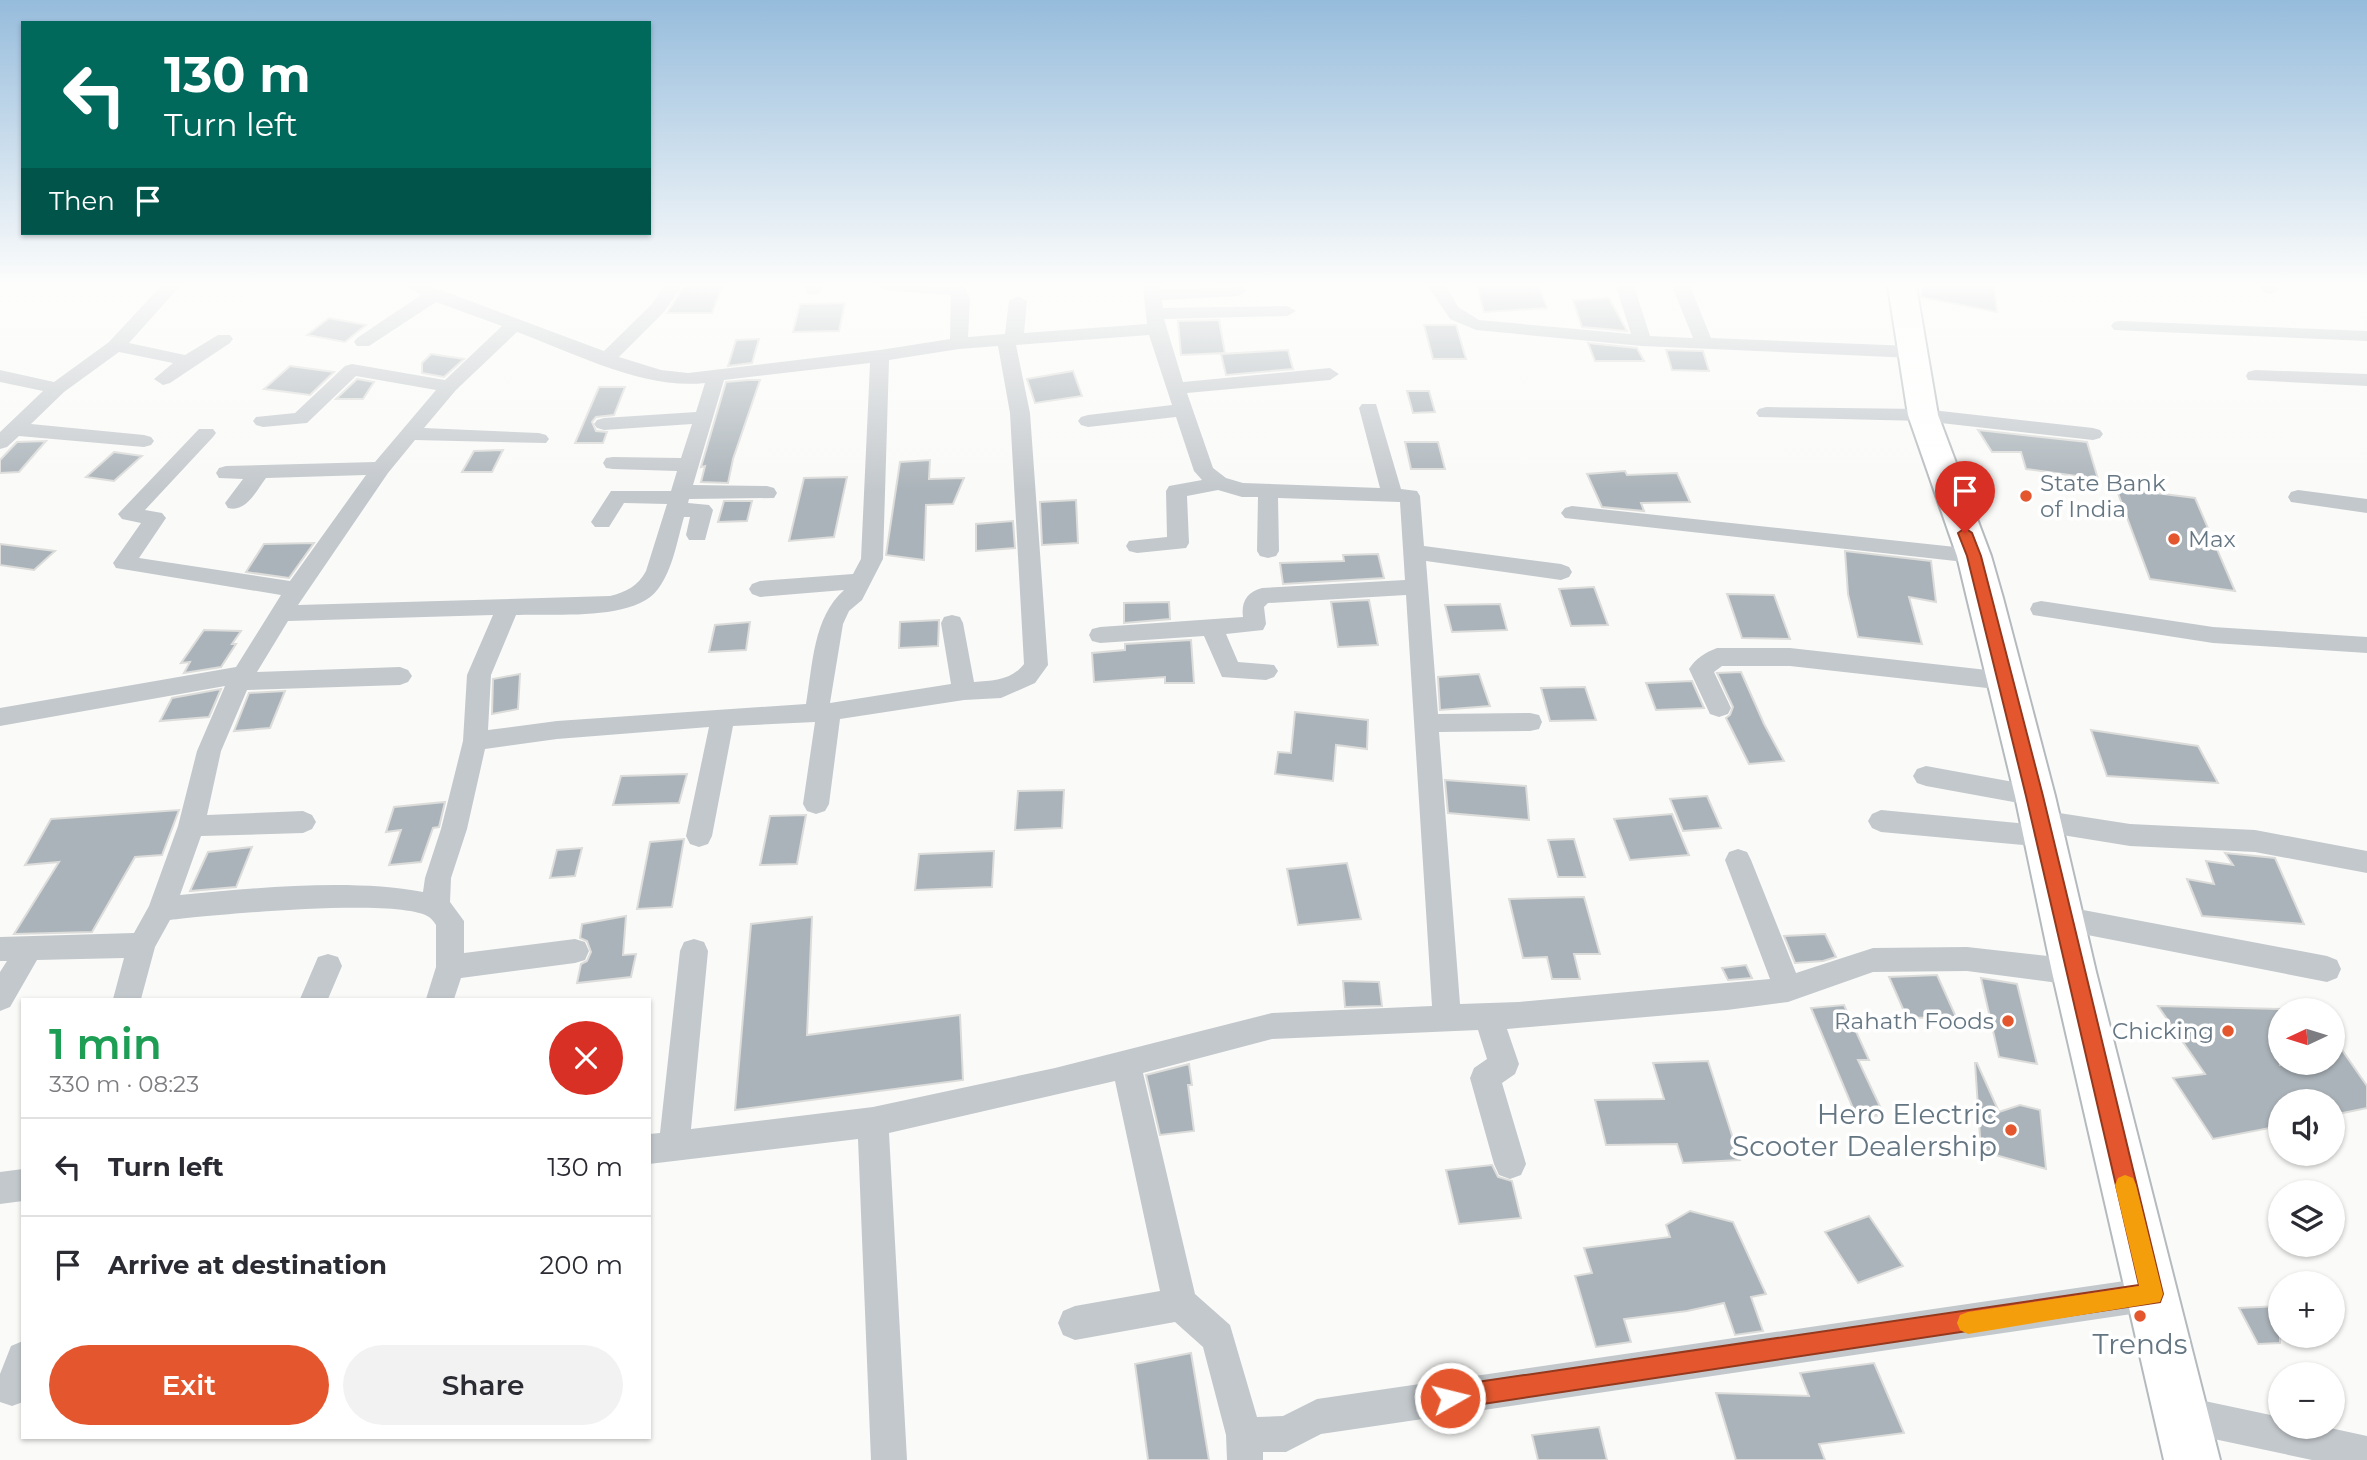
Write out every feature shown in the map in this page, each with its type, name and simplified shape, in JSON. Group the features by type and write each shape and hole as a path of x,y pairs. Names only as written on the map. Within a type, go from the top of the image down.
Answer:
{"main road":[{"path":"1913,354 1923,415 1974,556 2040,818 2074,972 2192,1460"}],"street":[{"path":"7,436 57,388 105,354"},
{"path":"155,354 188,361"},
{"path":"163,379 199,354"},
{"path":"127,998 142,945 162,909 191,826 209,751 242,678 296,590 381,468 449,386 483,354"},
{"path":"600,354 660,376 716,377 891,354"},
{"path":"608,357 611,354"},
{"path":"475,741 557,730 722,717 823,713 964,691 1002,689 1027,677 1036,665 1020,413 1012,354"},
{"path":"1166,354 1204,471 1219,483 1242,490 1410,496 1447,1018"},
{"path":"816,804 832,624 840,607 855,594 872,559 880,356"},
{"path":"263,422 300,419 352,370 449,386"},
{"path":"1177,388 1330,374"},
{"path":"0,376 57,388"},
{"path":"2255,376 2367,380"},
{"path":"282,614 610,604 631,599 649,588 657,571 716,377"},
{"path":"1369,408 1392,495"},
{"path":"1088,421 1184,410"},
{"path":"1766,413 1923,415 2093,434"},
{"path":"604,424 704,416"},
{"path":"206,433 129,514 155,518 124,563 296,590"},
{"path":"411,434 538,439"},
{"path":"7,436 145,441"},
{"path":"613,463 690,465"},
{"path":"226,473 381,468"},
{"path":"235,503 259,473"},
{"path":"1137,546 1178,543 1176,491 1219,483"},
{"path":"1268,491 1268,551"},
{"path":"602,522 618,496 679,500 767,493"},
{"path":"2298,497 2367,506"},
{"path":"679,500 702,510 697,535"},
{"path":"1572,513 1974,556"},
{"path":"1415,552 1561,572"},
{"path":"760,589 861,581"},
{"path":"1100,635 1255,624 1253,605 1262,596 1417,587"},
{"path":"436,906 438,878 454,829 475,741 479,675 508,606"},
{"path":"2041,609 2213,635 2367,645"},
{"path":"952,623 964,691"},
{"path":"1212,628 1230,671 1266,671"},
{"path":"1719,708 1701,669 1717,657 1790,657 2005,681"},
{"path":"0,717 242,678 400,676"},
{"path":"699,836 722,717"},
{"path":"1427,723 1530,722"},
{"path":"1926,776 2040,818 2130,835 2255,841 2367,862"},
{"path":"1881,821 2040,818"},
{"path":"191,826 303,822"},
{"path":"1738,860 1788,989"},
{"path":"162,909 260,899 320,898 395,898 436,906 450,921 450,967 440,998"},
{"path":"2062,918 2327,969"},
{"path":"0,949 142,945"},
{"path":"0,998 29,949"},
{"path":"450,967 575,951"},
{"path":"694,951 662,1148 873,1122 1126,1064 1272,1026 1488,1016 1727,997 1788,989 1873,960 1967,959 2074,972"},
{"path":"314,998 328,966"},
{"path":"1488,1016 1504,1064 1485,1078 1510,1164"},
{"path":"1126,1064 1180,1304 1218,1337 1244,1448 1286,1434 1317,1417 2152,1294"},
{"path":"873,1122 883,1457"},
{"path":"0,1188 21,1185"},
{"path":"1075,1323 1180,1304"},
{"path":"2181,1414 2367,1454"}],"building":[{"path":"431,354 464,359 444,377 422,373 422,363"},
{"path":"732,354 755,354 752,363 728,366"},
{"path":"1221,354 1289,354 1293,369 1226,375"},
{"path":"1432,354 1465,354 1466,359 1433,359"},
{"path":"1592,354 1640,354 1644,361 1595,361"},
{"path":"1667,354 1704,354 1709,371 1672,370"},
{"path":"290,366 334,372 310,395 264,389"},
{"path":"1073,371 1082,396 1035,403 1027,379"},
{"path":"357,379 374,382 363,399 336,399"},
{"path":"760,380 733,459 728,483 701,482 705,466 701,467 726,382"},
{"path":"599,387 625,387 614,415 596,417 592,422 596,431 607,432 603,443 575,443"},
{"path":"1407,391 1429,391 1435,412 1413,413"},
{"path":"1978,430 2087,442 2098,479 2026,469 2021,452 1992,452"},
{"path":"46,441 19,472 0,473 0,460 17,442"},
{"path":"1405,442 1438,442 1445,469 1411,469"},
{"path":"503,450 492,472 462,472 474,451"},
{"path":"114,452 142,456 114,481 86,477"},
{"path":"930,460 929,479 964,478 953,504 926,505 924,560 886,555 900,462"},
{"path":"1625,471 1627,475 1677,473 1690,502 1641,503 1644,511 1602,507 1587,474"},
{"path":"847,477 834,537 789,541 804,478"},
{"name":"Max","path":"2116,488 2195,498 2235,591 2150,579"},
{"path":"1076,500 1078,543 1042,545 1040,502"},
{"path":"724,501 752,501 747,521 718,522"},
{"path":"1013,521 1015,548 976,551 976,524"},
{"path":"314,543 289,578 246,572 264,544"},
{"path":"0,544 55,551 34,570 0,565"},
{"path":"1845,551 1931,561 1936,602 1909,597 1922,644 1858,637 1848,594"},
{"path":"1378,554 1384,578 1283,584 1280,563 1344,561 1343,555"},
{"path":"1594,587 1608,625 1571,626 1559,589"},
{"path":"1727,594 1774,595 1790,639 1742,638"},
{"path":"1369,600 1378,645 1338,647 1331,602"},
{"path":"1169,602 1170,619 1124,623 1124,603"},
{"path":"1500,604 1507,630 1452,632 1445,605"},
{"path":"939,620 938,646 899,648 900,622"},
{"path":"750,622 746,650 709,652 715,625"},
{"path":"204,630 241,631 221,667 184,673 190,662 181,663"},
{"path":"1191,640 1194,683 1165,683 1165,677 1094,682 1092,653 1125,650 1125,644"},
{"path":"1741,672 1784,761 1749,764 1726,718 1733,707 1717,673"},
{"path":"520,674 518,709 492,714 493,679"},
{"path":"1479,674 1490,706 1440,710 1438,677"},
{"path":"1692,681 1704,708 1656,710 1646,683"},
{"path":"1585,687 1596,720 1550,721 1541,688"},
{"path":"221,689 209,717 160,721 172,698"},
{"path":"285,691 270,728 234,731 249,693"},
{"path":"1295,712 1368,720 1367,749 1336,745 1333,781 1275,774 1278,752 1291,753"},
{"path":"2091,730 2198,746 2218,783 2107,776"},
{"path":"687,774 679,803 613,805 621,776"},
{"path":"1445,780 1526,786 1529,820 1448,813"},
{"path":"1064,790 1062,828 1015,830 1018,791"},
{"path":"1707,796 1721,828 1683,831 1670,799"},
{"path":"445,802 439,827 433,828 421,862 389,865 401,830 386,832 394,807"},
{"path":"179,810 162,855 135,857 92,932 14,934 59,862 25,865 51,819"},
{"path":"1672,814 1689,855 1630,860 1614,819"},
{"path":"806,815 797,864 760,865 770,816"},
{"path":"684,839 672,907 637,909 650,842"},
{"path":"1574,839 1585,877 1558,877 1548,840"},
{"path":"252,847 236,887 190,891 208,852"},
{"path":"582,848 575,876 550,878 557,850"},
{"path":"994,851 992,887 915,890 919,854"},
{"path":"2225,853 2275,858 2304,924 2202,916 2187,879 2214,884 2206,861 2233,865"},
{"path":"1347,863 1361,919 1298,925 1287,869"},
{"path":"1584,897 1600,954 1574,954 1580,979 1552,979 1547,957 1523,958 1509,899"},
{"path":"626,916 623,955 636,954 631,977 577,983 581,964 587,961 591,952 587,941 580,938 582,924"},
{"path":"812,917 807,1035 960,1015 963,1080 735,1110 751,924"},
{"path":"1825,934 1836,957 1795,963 1784,936"},
{"path":"1746,965 1752,978 1728,980 1722,968"},
{"path":"1937,975 1956,1017 1907,1018 1889,977"},
{"name":"Rahath Foods","path":"1981,978 2017,984 2037,1064 1999,1057"},
{"path":"1343,981 1379,982 1382,1006 1345,1007"},
{"path":"1844,1005 1869,1060 1858,1060 1884,1115 1857,1118 1811,1008"},
{"path":"2158,1006 2268,1009 2268,1075 2345,1075 2345,1054 2367,1086 2367,1108 2345,1113 2345,1089 2268,1089 2268,1128 2213,1139 2173,1078 2205,1074"},
{"path":"1708,1061 1740,1160 1683,1163 1677,1144 1606,1145 1595,1100 1664,1099 1653,1063"},
{"name":"Hero Electric Scooter Dealership","path":"1975,1063 1999,1112 2020,1105 2040,1110 2046,1169 1981,1151"},
{"path":"1189,1064 1192,1085 1188,1085 1194,1131 1160,1135 1146,1075"},
{"path":"1492,1165 1498,1177 1512,1181 1521,1218 1459,1224 1446,1170"},
{"path":"1690,1211 1733,1222 1766,1294 1751,1297 1763,1331 1735,1335 1724,1303 1624,1319 1631,1342 1596,1347 1575,1276 1592,1273 1584,1248 1670,1237 1666,1225"},
{"path":"1869,1216 1903,1266 1858,1283 1825,1232"},
{"path":"2268,1307 2268,1344 2258,1344 2239,1308"},
{"path":"1191,1353 1209,1460 1148,1460 1135,1364"},
{"path":"1874,1363 1904,1433 1819,1444 1825,1460 1736,1460 1716,1393 1809,1396 1800,1373"},
{"path":"1599,1427 1607,1460 1538,1460 1532,1435"}],"slow traffic":[{"path":"1968,1323 2152,1294 2125,1185"}],"place":[{"name":"State Bank of India","path":"2026,496"},
{"name":"Max","path":"2174,539"},
{"name":"Rahath Foods","path":"2008,1021"},
{"name":"Chicking","path":"2228,1031"},
{"name":"Hero Electric Scooter Dealership","path":"2011,1130"},
{"name":"Trends","path":"2140,1316"}],"route":[{"path":"1450,1398 1823,1345 2152,1294 2074,972 2035,796 1974,556 1965,533"}]}
